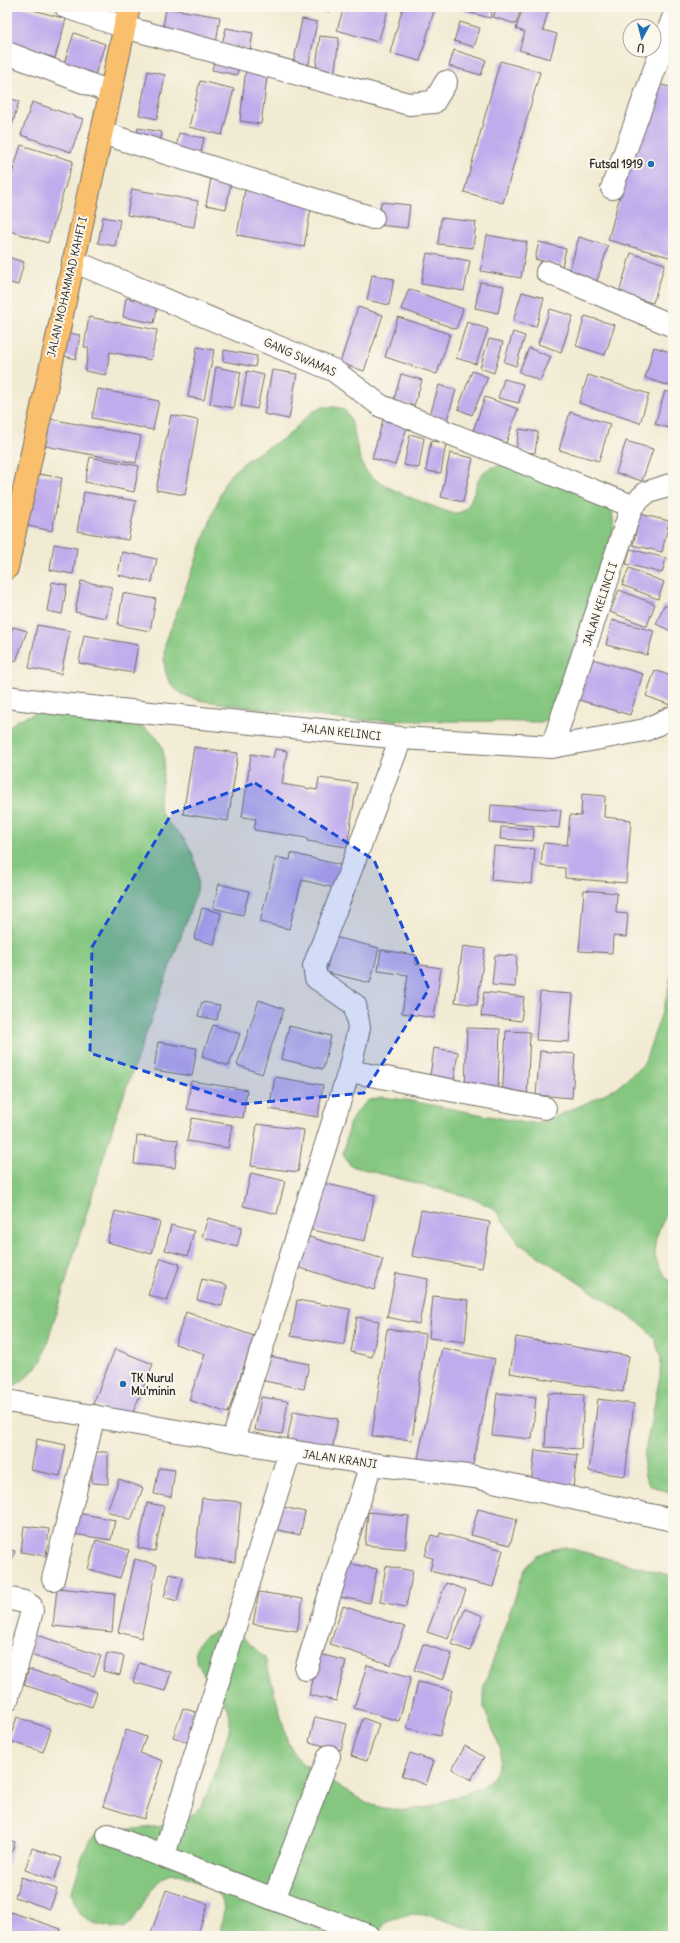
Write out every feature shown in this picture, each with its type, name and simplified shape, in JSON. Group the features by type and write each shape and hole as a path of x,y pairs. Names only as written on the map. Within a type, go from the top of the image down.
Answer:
{"main road":[{"name":"JALAN MOHAMMAD KAHFI I","path":"7,568 127,17"}],"street":[{"path":"66,7 127,17 409,104 434,102 446,82"},
{"path":"612,188 673,18"},
{"path":"7,53 110,92"},
{"path":"102,133 373,218"},
{"name":"GANG SWAMAS","path":"73,261 333,370 380,406 632,506"},
{"path":"547,272 673,326"},
{"name":"JALAN KELINCI I","path":"552,747 632,506 646,493 673,484"},
{"name":"JALAN KELINCI","path":"7,697 61,704 401,738 552,747 645,730 673,717"},
{"path":"233,1440 349,1072 359,1028 355,1005 316,978 314,966 401,738"},
{"path":"349,1072 545,1108"},
{"name":"JALAN KRANJI","path":"7,1401 290,1451 371,1464 475,1477 673,1520"},
{"path":"53,1579 94,1416"},
{"path":"164,1855 290,1451"},
{"path":"306,1670 371,1464"},
{"path":"7,1598 24,1602 31,1606 32,1611 7,1700"},
{"path":"274,1899 329,1756"},
{"path":"108,1834 369,1936"}],"highlighted area":[{"path":"255,783 374,860 429,989 364,1093 243,1104 90,1053 92,947 172,813"}],"green space":[{"path":"323,407 339,408 348,414 361,462 369,475 389,488 448,512 457,513 463,511 471,499 480,476 491,468 503,465 605,502 612,511 614,528 550,718 541,722 346,720 204,701 185,695 171,685 165,666 165,644 224,484 231,474 251,457 285,438 311,413"},
{"path":"36,713 59,713 136,725 155,736 160,743 164,759 159,807 164,818 187,843 194,858 198,882 197,891 114,1123 42,1360 22,1381 7,1388 7,729 17,720"},
{"path":"673,967 673,1207 659,1229 656,1237 655,1254 662,1272 673,1285 673,1493 652,1486 648,1482 644,1473 644,1456 660,1376 661,1358 655,1340 644,1326 520,1244 496,1211 491,1207 469,1197 351,1166 343,1155 349,1125 356,1112 367,1101 381,1097 406,1100 525,1123 544,1122 593,1100 619,1086 644,1064 665,1003"},
{"path":"565,1547 673,1576 673,1936 492,1936 428,1915 409,1914 387,1921 376,1936 221,1936 224,1907 220,1896 208,1887 176,1874 167,1876 159,1881 146,1898 136,1916 125,1927 116,1928 94,1923 89,1921 79,1912 75,1904 72,1891 84,1851 94,1837 104,1831 115,1829 134,1829 182,1821 195,1813 205,1798 215,1775 229,1731 230,1720 228,1710 198,1665 195,1654 198,1644 207,1636 225,1629 241,1636 265,1658 288,1743 294,1754 304,1764 366,1803 383,1808 405,1810 426,1808 482,1787 492,1778 499,1764 501,1750 484,1708 484,1686 524,1571 533,1560 541,1554"}],"building":[{"path":"7,7 22,7 66,19 55,58 7,44"},
{"path":"315,7 330,7 329,12"},
{"path":"344,7 389,7 378,42 337,30"},
{"path":"403,7 435,7 420,61 390,53"},
{"path":"464,7 493,7 490,18 463,11"},
{"path":"497,7 521,7 516,24 493,17"},
{"path":"523,7 549,7 543,30 557,34 550,59 519,50 525,32 516,29"},
{"path":"166,8 220,17 216,44 162,34"},
{"path":"302,19 317,22 307,73 292,71"},
{"path":"460,22 480,28 474,47 454,41"},
{"path":"226,28 253,33 250,49 222,44"},
{"path":"74,33 105,44 95,75 64,64"},
{"path":"320,36 339,38 334,77 315,75"},
{"path":"454,50 486,60 481,75 449,66"},
{"path":"216,54 240,59 237,75 212,70"},
{"path":"500,61 540,72 503,203 464,192"},
{"path":"246,67 268,70 261,124 240,121"},
{"path":"148,71 165,75 157,119 139,115"},
{"path":"200,81 234,89 222,135 189,127"},
{"name":"Futsal 1919","path":"651,82 673,88 673,258 608,240"},
{"path":"7,98 19,101 7,143"},
{"path":"32,102 83,119 71,152 21,135"},
{"path":"138,128 162,132 159,147 135,142"},
{"path":"179,133 204,138 199,161 175,155"},
{"path":"21,145 73,161 48,243 7,230 7,189"},
{"path":"212,173 232,177 226,209 206,205"},
{"path":"132,189 198,201 194,227 127,215"},
{"path":"245,190 312,203 304,247 237,235"},
{"path":"381,202 410,205 407,228 378,225"},
{"path":"103,217 120,220 115,246 98,243"},
{"path":"441,218 476,222 473,248 438,244"},
{"path":"487,235 527,242 521,278 481,271"},
{"path":"579,237 608,246 597,281 569,272"},
{"path":"539,242 566,249 562,266 535,259"},
{"path":"427,253 470,261 464,291 421,284"},
{"path":"631,253 665,264 653,303 619,293"},
{"path":"7,257 24,262 18,285 7,282"},
{"path":"372,275 394,279 389,305 367,300"},
{"path":"480,282 504,286 498,313 475,308"},
{"path":"409,289 463,309 456,329 401,309"},
{"path":"522,292 544,298 536,327 513,321"},
{"path":"126,298 158,304 154,323 123,317"},
{"path":"358,307 383,315 364,371 340,363"},
{"path":"550,309 573,316 561,352 538,344"},
{"path":"585,316 615,325 605,355 576,346"},
{"path":"89,317 157,330 151,360 110,352 106,375 85,371 89,348 84,347"},
{"path":"398,317 450,334 437,374 385,357"},
{"path":"467,322 488,329 476,364 456,358"},
{"path":"513,332 525,336 516,366 504,362"},
{"path":"69,333 80,335 76,359 64,356"},
{"path":"489,339 503,342 494,373 480,368"},
{"path":"197,347 214,350 204,400 188,397"},
{"path":"654,347 673,353 673,387 645,378"},
{"path":"529,348 551,357 540,381 519,372"},
{"path":"224,350 257,356 255,367 223,361"},
{"path":"216,367 241,372 234,408 210,404"},
{"path":"272,370 297,374 289,419 264,414"},
{"path":"247,371 264,375 257,409 241,406"},
{"path":"472,371 488,377 472,415 458,409"},
{"path":"401,374 422,380 414,406 394,400"},
{"path":"588,375 649,394 640,423 579,403"},
{"path":"504,379 523,384 519,403 498,398"},
{"path":"439,385 456,390 447,420 430,415"},
{"path":"98,389 159,401 153,430 92,418"},
{"path":"665,391 673,393 673,429 655,424"},
{"path":"485,397 518,409 506,443 473,431"},
{"path":"570,412 610,424 599,461 559,450"},
{"path":"171,415 198,420 185,495 156,490"},
{"path":"50,419 141,436 136,463 45,446"},
{"path":"383,420 407,427 395,465 372,458"},
{"path":"519,429 538,432 535,453 516,451"},
{"path":"410,434 424,438 419,468 404,465"},
{"path":"431,441 446,443 441,473 426,471"},
{"path":"626,441 653,449 642,481 616,473"},
{"path":"450,453 473,458 463,502 441,497"},
{"path":"90,457 139,466 134,492 85,482"},
{"path":"33,473 62,478 52,531 23,525"},
{"path":"84,492 136,501 128,540 77,531"},
{"path":"640,514 669,521 662,552 633,545"},
{"path":"54,544 77,548 73,574 50,570"},
{"path":"630,549 666,558 662,573 626,564"},
{"path":"122,552 157,559 152,582 118,575"},
{"path":"629,568 664,582 658,599 622,585"},
{"path":"81,581 112,587 106,618 75,612"},
{"path":"52,582 67,585 62,614 47,611"},
{"path":"673,588 673,604 669,603"},
{"path":"619,590 655,604 647,626 610,612"},
{"path":"123,593 156,599 150,631 118,625"},
{"path":"664,605 673,609 673,632 656,624"},
{"path":"612,620 654,631 647,655 606,645"},
{"path":"37,625 70,631 61,674 29,668"},
{"path":"13,627 27,631 16,661 7,658 7,643"},
{"path":"84,635 138,645 133,673 79,663"},
{"path":"589,658 643,674 630,715 576,699"},
{"path":"655,670 673,677 673,699 670,705 646,696"},
{"path":"194,747 238,753 228,821 183,814"},
{"path":"275,749 287,751 282,784 317,790 319,778 357,783 347,847 307,841 307,838 254,830 256,819 242,817 251,754 273,758"},
{"path":"582,794 605,796 604,817 631,820 626,883 565,878 565,868 541,866 543,843 567,845 570,815 581,816"},
{"path":"491,805 561,810 559,828 490,822"},
{"path":"501,827 534,829 533,841 500,839"},
{"path":"494,846 535,849 532,884 491,880"},
{"path":"291,853 340,865 334,888 302,880 289,929 260,922 276,857 290,860"},
{"path":"219,884 249,891 243,915 213,908"},
{"path":"584,890 617,893 616,913 628,914 626,937 613,936 612,953 579,951"},
{"path":"202,908 221,913 214,944 194,939"},
{"path":"334,937 379,948 370,983 326,972"},
{"path":"463,946 485,949 477,1005 455,1002"},
{"path":"381,950 416,955 415,964 441,968 434,1018 402,1013 408,975 378,971"},
{"path":"495,955 517,956 515,987 492,985"},
{"path":"484,992 524,997 521,1021 481,1016"},
{"path":"540,992 573,994 569,1042 536,1040"},
{"path":"259,1000 284,1009 262,1074 237,1065"},
{"path":"202,1002 220,1005 217,1020 198,1016"},
{"path":"213,1025 240,1034 229,1066 202,1057"},
{"path":"289,1026 331,1036 323,1069 281,1059"},
{"path":"467,1028 500,1029 498,1091 465,1090"},
{"path":"506,1031 530,1032 527,1099 502,1098"},
{"path":"158,1042 197,1048 192,1076 154,1070"},
{"path":"434,1048 458,1052 453,1087 429,1083"},
{"path":"540,1051 575,1054 572,1098 536,1095"},
{"path":"275,1077 323,1085 318,1117 269,1109"},
{"path":"191,1081 247,1090 243,1118 187,1109"},
{"path":"192,1118 232,1125 228,1148 187,1141"},
{"path":"257,1124 304,1130 298,1172 251,1166"},
{"path":"137,1136 178,1140 175,1168 134,1164"},
{"path":"251,1173 285,1181 277,1214 243,1206"},
{"path":"318,1182 375,1195 365,1241 307,1229"},
{"path":"421,1210 490,1222 482,1268 412,1256"},
{"path":"115,1211 160,1222 152,1254 107,1242"},
{"path":"208,1218 242,1227 237,1247 202,1237"},
{"path":"171,1225 194,1231 188,1256 165,1250"},
{"path":"306,1236 383,1259 374,1290 297,1267"},
{"path":"161,1258 180,1264 167,1301 148,1295"},
{"path":"396,1273 428,1279 419,1324 387,1317"},
{"path":"202,1279 227,1285 222,1306 197,1300"},
{"path":"433,1296 469,1300 465,1342 429,1338"},
{"path":"297,1300 350,1309 344,1345 291,1336"},
{"path":"186,1312 254,1336 228,1413 189,1400 205,1354 175,1344"},
{"path":"357,1317 379,1321 372,1357 351,1352"},
{"path":"387,1329 426,1334 412,1440 372,1436"},
{"path":"516,1337 629,1356 623,1392 510,1373"},
{"path":"442,1348 495,1359 472,1469 418,1458"},
{"name":"TK Nurul Mu'minin","path":"115,1349 153,1364 130,1419 93,1404"},
{"path":"269,1356 309,1364 304,1389 264,1381"},
{"path":"497,1393 536,1397 532,1439 492,1435"},
{"path":"548,1393 584,1395 581,1449 545,1447"},
{"path":"261,1397 288,1401 282,1434 255,1430"},
{"path":"598,1399 634,1404 625,1476 589,1471"},
{"path":"293,1411 338,1419 331,1455 286,1446"},
{"path":"37,1439 66,1445 60,1476 31,1470"},
{"path":"535,1450 577,1455 573,1489 531,1484"},
{"path":"92,1452 108,1452 108,1484 92,1483"},
{"path":"159,1468 175,1470 171,1497 154,1494"},
{"path":"119,1479 143,1488 131,1520 107,1511"},
{"path":"202,1498 241,1502 235,1562 195,1557"},
{"path":"147,1503 164,1506 155,1551 138,1548"},
{"path":"279,1506 305,1512 300,1535 274,1529"},
{"path":"478,1509 517,1519 510,1545 471,1535"},
{"path":"368,1512 409,1516 405,1549 365,1545"},
{"path":"77,1513 115,1520 111,1540 73,1534"},
{"path":"24,1526 49,1529 46,1556 21,1552"},
{"path":"440,1533 503,1550 493,1587 430,1571 433,1558 425,1556 431,1535 439,1537"},
{"path":"96,1540 129,1550 120,1578 88,1569"},
{"path":"7,1549 15,1551 7,1574"},
{"path":"135,1559 157,1565 141,1638 118,1632"},
{"path":"347,1563 377,1569 370,1603 340,1597"},
{"path":"386,1566 413,1571 406,1607 380,1602"},
{"path":"170,1574 183,1577 177,1601 164,1597"},
{"path":"446,1583 466,1590 448,1639 427,1632"},
{"path":"57,1588 115,1594 112,1632 53,1626"},
{"path":"259,1592 303,1599 297,1631 253,1624"},
{"path":"343,1606 405,1627 391,1665 330,1644"},
{"path":"465,1609 483,1616 470,1651 451,1644"},
{"path":"34,1634 101,1656 94,1676 28,1654"},
{"path":"423,1644 452,1654 443,1680 414,1670"},
{"path":"107,1653 124,1656 120,1675 103,1671"},
{"path":"320,1654 346,1661 336,1701 309,1695"},
{"path":"139,1663 171,1672 165,1691 133,1682"},
{"path":"367,1665 411,1677 399,1721 354,1708"},
{"path":"29,1669 97,1692 92,1707 24,1685"},
{"path":"418,1682 452,1690 440,1736 407,1728"},
{"path":"183,1708 198,1713 188,1742 173,1737"},
{"path":"17,1717 51,1729 43,1752 9,1741"},
{"path":"315,1717 347,1724 341,1750 309,1742"},
{"path":"363,1718 379,1724 367,1761 351,1756"},
{"path":"126,1730 146,1737 140,1753 163,1761 144,1819 103,1806"},
{"path":"465,1746 484,1757 471,1780 452,1769"},
{"path":"410,1753 434,1761 426,1785 402,1776"},
{"path":"7,1839 15,1842 7,1866"},
{"path":"32,1848 62,1858 54,1880 25,1870"},
{"path":"21,1877 57,1889 50,1909 15,1897"},
{"path":"166,1890 208,1904 197,1936 150,1936"},
{"path":"11,1912 61,1929 59,1936 7,1936 7,1913 10,1914"}],"place":[{"name":"Futsal 1919","path":"651,164"},
{"name":"TK Nurul Mu'minin","path":"123,1384"}]}
